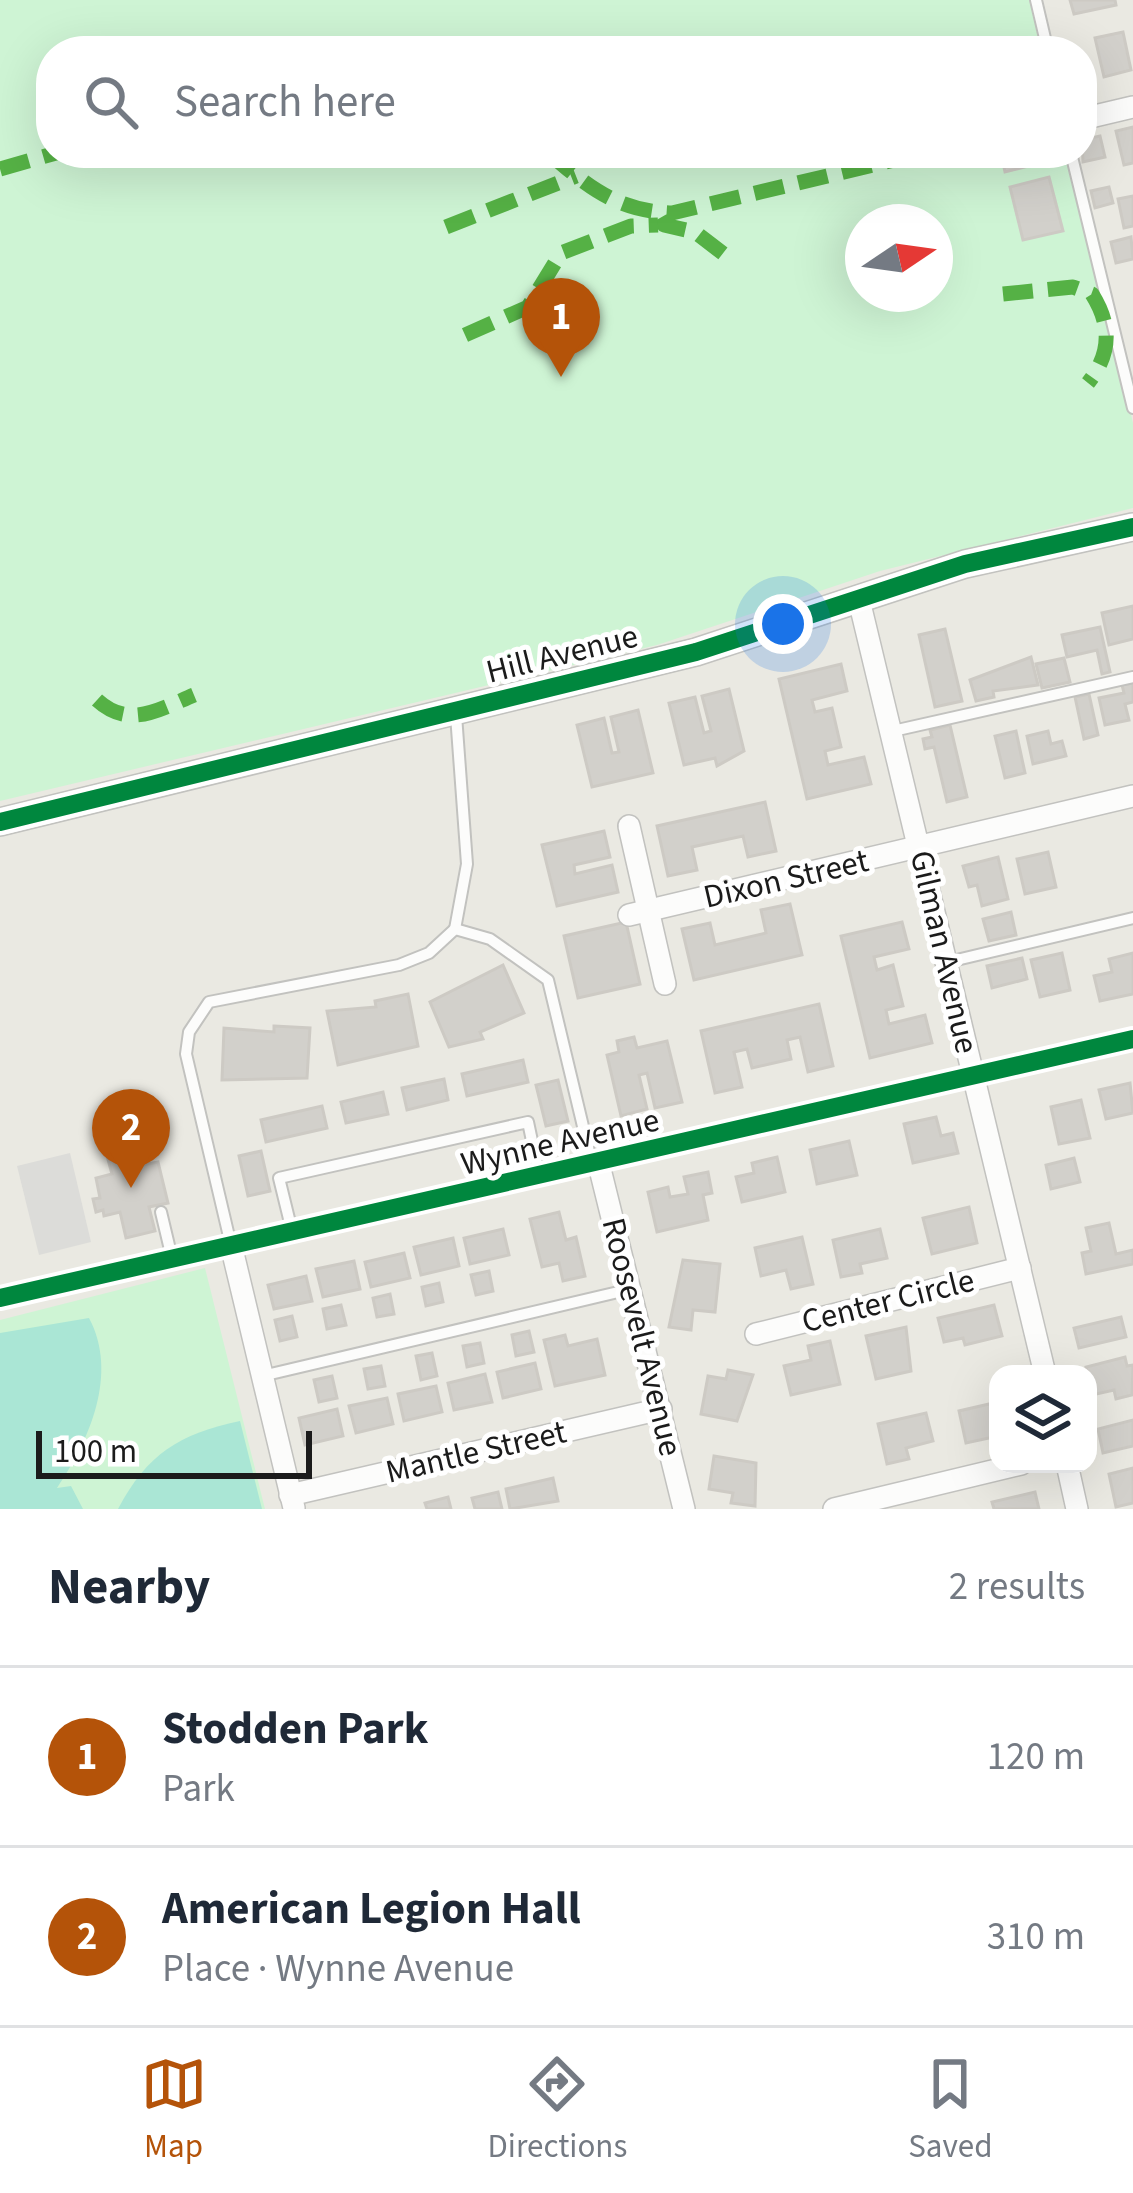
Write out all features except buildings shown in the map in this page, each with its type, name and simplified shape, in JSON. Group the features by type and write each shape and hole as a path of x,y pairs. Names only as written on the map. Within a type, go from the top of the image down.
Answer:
{"street":[{"path":"1097,115 1133,107"},
{"name":"Hill Avenue","path":"0,821 696,652 965,564 1133,527"},
{"name":"Gilman Avenue","path":"859,600 1044,1365"},
{"name":"Dixon Street","path":"639,913 1133,796"},
{"path":"628,826 639,913 665,984"},
{"name":"Wynne Avenue","path":"0,1298 1133,1039"},
{"name":"Roosevelt Avenue","path":"596,1165 684,1509"},
{"path":"231,1245 292,1502"},
{"name":"Center Circle","path":"755,1334 1020,1268"},
{"name":"Mantle Street","path":"292,1502 661,1409"},
{"path":"834,1509 989,1472"},
{"path":"1069,1473 1077,1509"}],"lane":[{"path":"1036,0 1044,36"},
{"path":"1075,168 1133,408"},
{"path":"893,731 1133,677"},
{"path":"231,1245 186,1054 198,1013 209,1002 399,964 429,953 455,929 467,864 455,711"},
{"path":"948,962 1133,918"},
{"path":"455,929 490,939 548,980 596,1165"},
{"path":"292,1232 279,1178 528,1122 540,1177"},
{"path":"161,1212 172,1258"},
{"path":"262,1376 631,1289"}],"green space":[{"path":"0,0 1030,0 1039,36 36,36 36,168 1072,168 1133,423 1133,508 880,571 657,645 0,801"},
{"path":"205,1268 265,1509 0,1509 0,1320"},
{"path":"89,1318 101,1362 96,1406 80,1449 57,1488 71,1486 83,1509 0,1509 0,1333"},
{"path":"240,1421 262,1509 118,1509 141,1474 167,1449 199,1432"}],"shaded area":[{"path":"70,1153 91,1242 39,1255 17,1166"}],"marked path":[{"path":"0,169 36,159"},
{"path":"567,168 620,202 672,213 861,168"},
{"path":"446,227 576,176"},
{"path":"660,218 664,225 695,232 729,258"},
{"path":"465,335 528,307 561,253 631,226 658,225"},
{"path":"1003,294 1073,287 1092,294 1103,317 1106,340 1088,383"},
{"path":"97,700 132,715 194,695"}],"cycle path":[{"path":"0,822 696,652 965,564 1133,527"},
{"path":"0,1298 1133,1039"}],"place":[{"name":"Stodden Park","path":"561,377"},
{"name":"American Legion Hall","path":"131,1188"}]}
